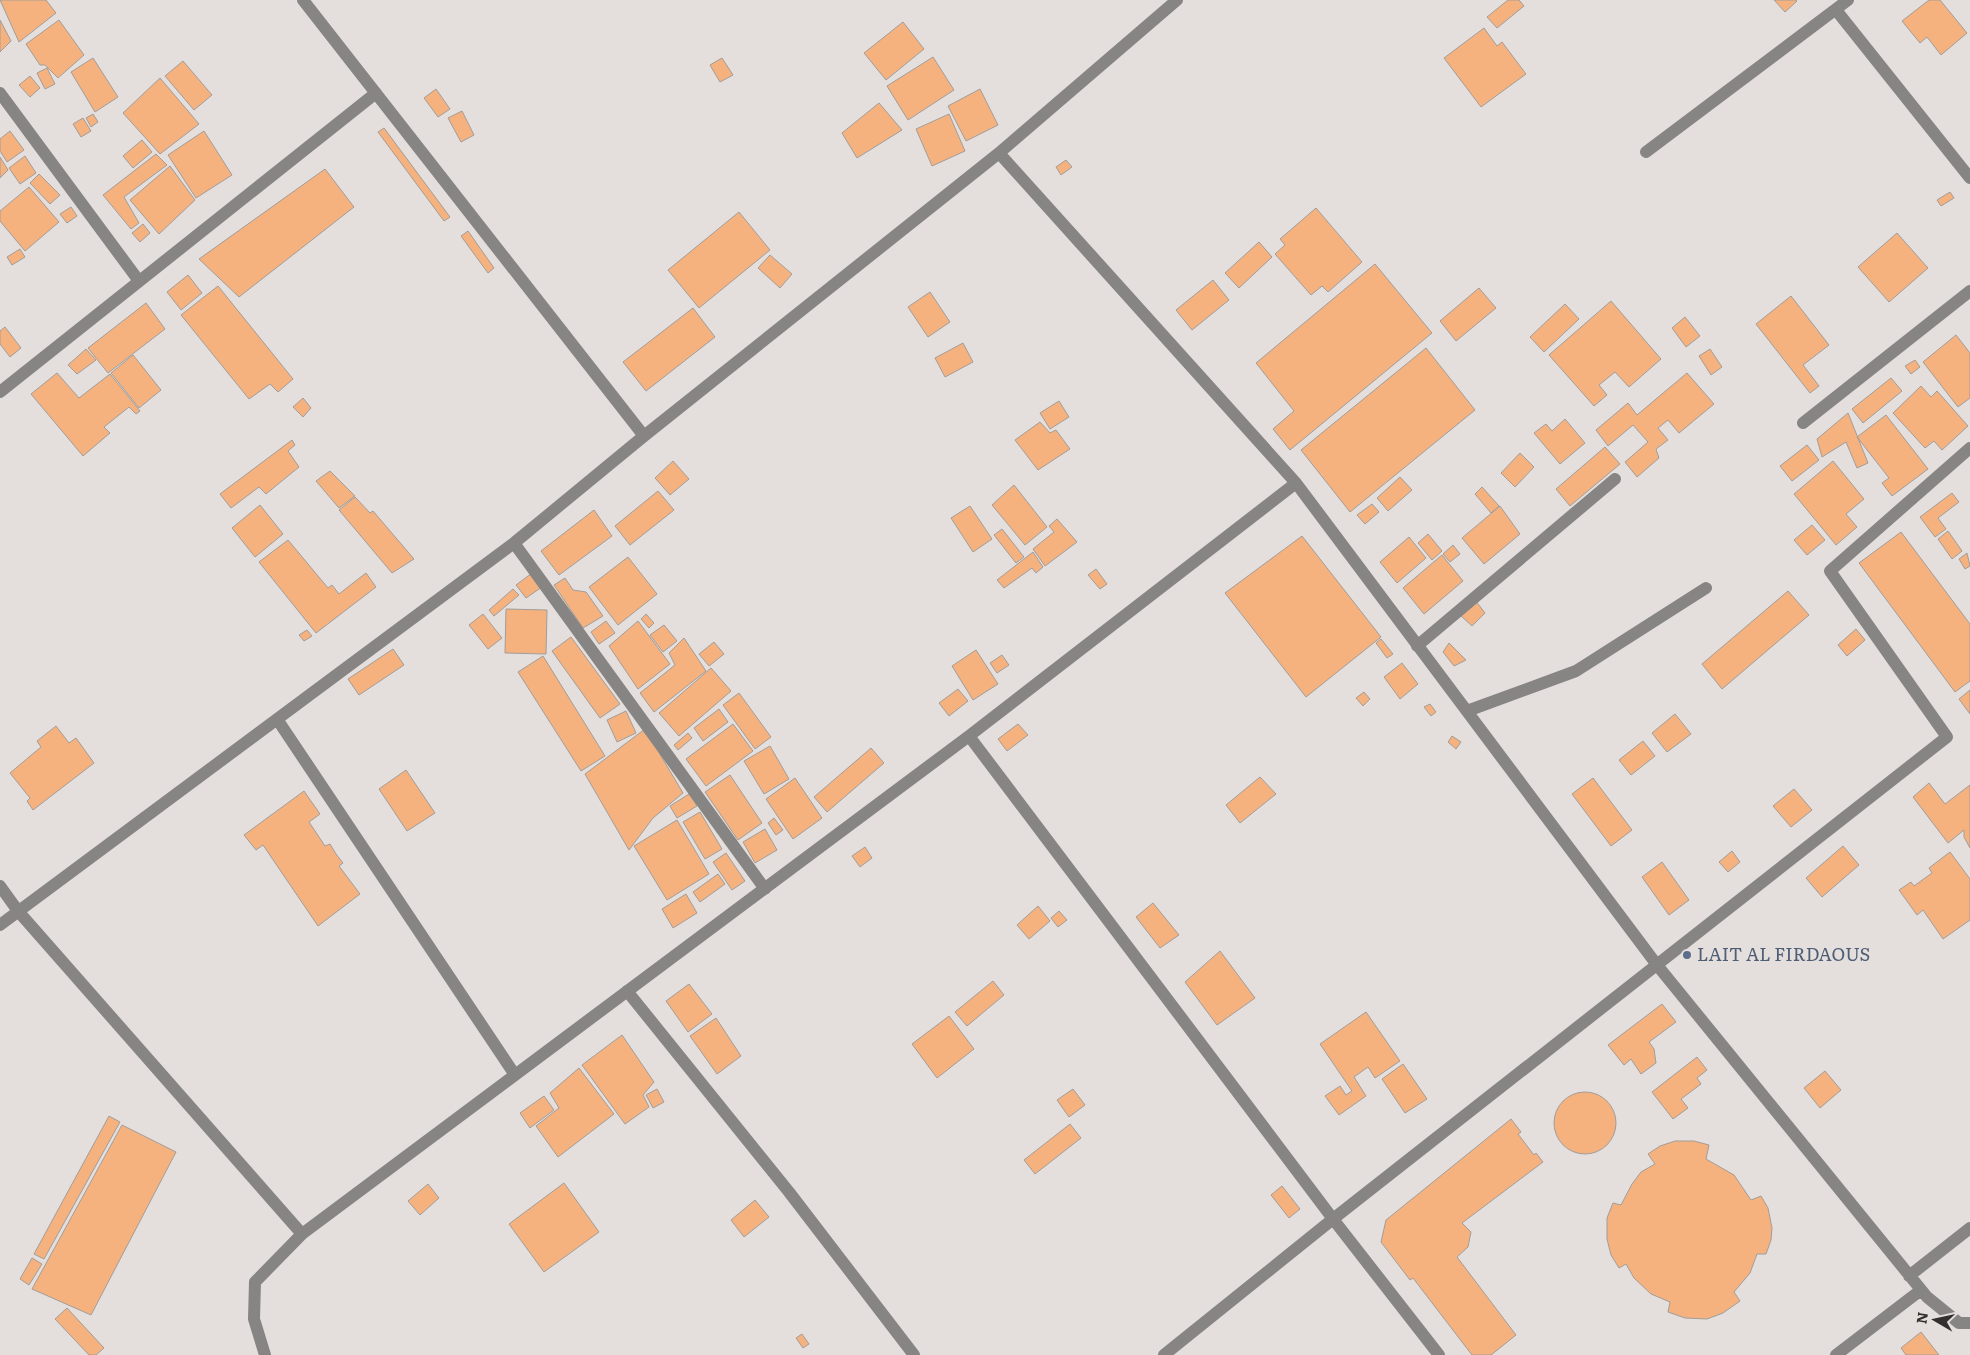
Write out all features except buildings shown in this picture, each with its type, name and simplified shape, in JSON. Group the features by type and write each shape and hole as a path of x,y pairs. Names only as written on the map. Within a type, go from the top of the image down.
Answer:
{"street":[{"path":"303,0 644,436"},
{"path":"0,925 514,543 644,436 999,153 1177,0"},
{"path":"1646,152 1848,0"},
{"path":"1836,10 1970,178"},
{"path":"0,93 140,281"},
{"path":"0,392 376,93"},
{"path":"999,153 1296,483 1657,965 1921,1290 1959,1323 1970,1323"},
{"path":"1803,424 1970,291"},
{"path":"1164,1355 1333,1219 1947,737 1830,571 1970,448"},
{"path":"1417,646 1615,479"},
{"path":"266,1355 254,1319 255,1282 302,1234 969,736 1296,483"},
{"path":"514,543 764,889"},
{"path":"1467,711 1576,671 1706,588"},
{"path":"277,719 514,1075"},
{"path":"969,736 1333,1219 1439,1355"},
{"path":"0,886 18,911 302,1234"},
{"path":"627,991 789,1192 914,1355"},
{"path":"1909,1276 1970,1228"},
{"path":"1836,1355 1921,1290"}],"place":[{"name":"LAIT AL FIRDAOUS","path":"1687,955"}]}
